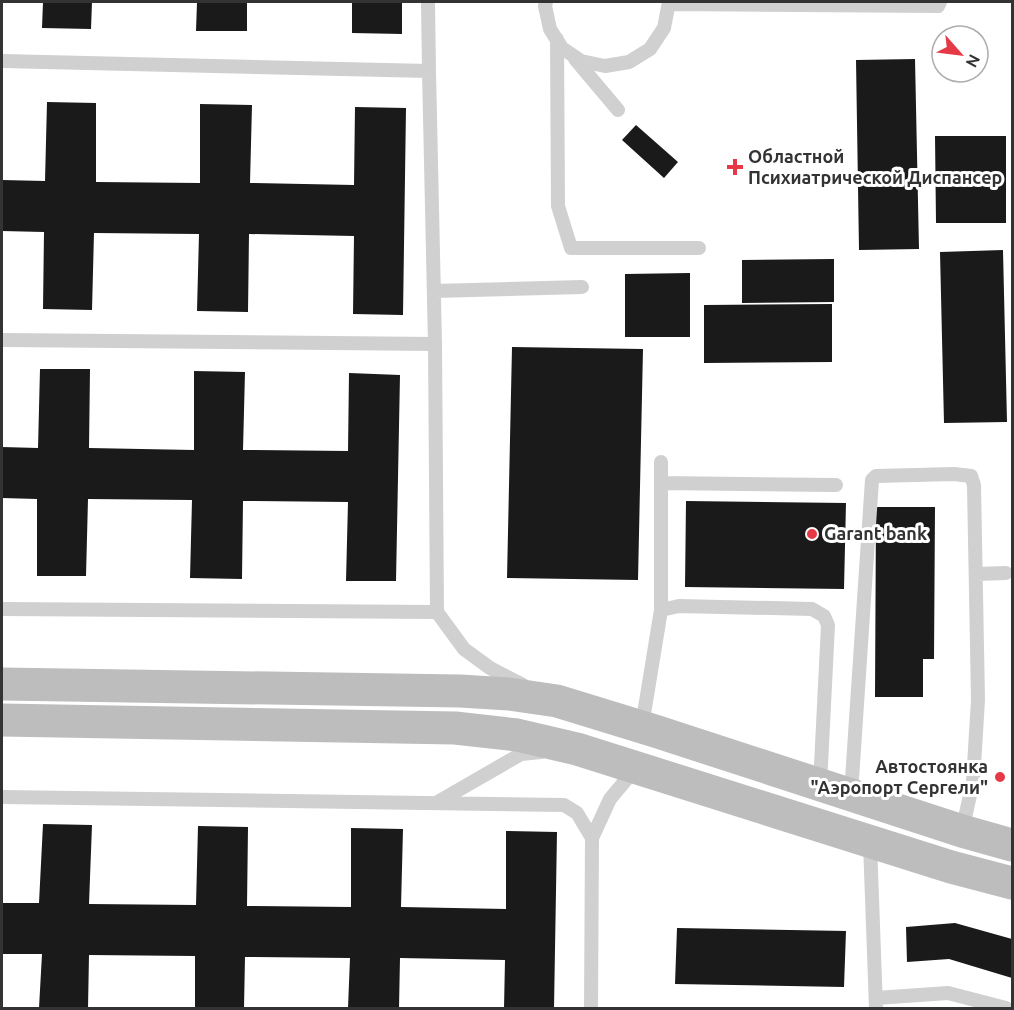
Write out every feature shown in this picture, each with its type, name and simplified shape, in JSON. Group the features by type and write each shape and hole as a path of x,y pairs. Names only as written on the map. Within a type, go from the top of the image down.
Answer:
{"street":[{"path":"2,684 460,691 509,694 557,701 851,796 1012,845"},
{"path":"2,720 455,728 517,735 577,749 951,867 1012,883"}],"lane":[{"path":"428,2 435,344 437,612 464,649 481,662 557,701"},
{"path":"546,2 549,29 562,48 581,61 605,66 629,62 650,49 664,28 669,3 938,6 940,2"},
{"path":"557,39 558,206 571,248 699,248"},
{"path":"570,53 618,110"},
{"path":"2,62 429,71"},
{"path":"434,291 582,287"},
{"path":"2,340 435,344"},
{"path":"642,727 661,610 661,462"},
{"path":"851,796 872,480 876,476 954,474 971,476 974,485 978,700 973,782 962,831"},
{"path":"661,483 836,485"},
{"path":"976,574 1006,573"},
{"path":"661,610 679,606 812,609 824,616 828,625 820,785"},
{"path":"2,609 437,612"},
{"path":"436,803 521,754 577,749"},
{"path":"591,1008 592,838 610,799 636,769"},
{"path":"2,797 564,805 576,813 592,838"},
{"path":"870,842 876,1003 948,993 1006,1008"}],"building":[{"path":"43,2 92,2 91,29 42,28"},
{"path":"197,2 247,2 247,31 196,31"},
{"path":"352,2 402,2 402,34 352,33"},
{"path":"915,59 919,249 859,250 856,60"},
{"path":"47,102 96,103 96,182 200,183 200,104 252,105 250,183 354,185 355,107 406,108 403,315 353,314 354,236 249,234 248,312 197,311 199,234 94,233 92,310 43,309 44,232 2,231 2,180 45,181"},
{"path":"636,125 678,162 664,178 622,140"},
{"path":"935,136 1006,136 1006,223 936,223"},
{"path":"1003,250 1007,422 944,423 940,252"},
{"path":"834,259 834,302 742,303 742,260"},
{"path":"690,273 690,337 625,337 625,274"},
{"path":"832,304 832,362 704,363 704,305"},
{"path":"512,347 643,349 638,580 507,578"},
{"path":"40,369 90,369 89,448 194,450 194,371 245,372 243,450 348,451 349,373 400,375 396,581 346,581 348,502 243,501 242,579 190,578 192,500 88,499 86,576 37,576 37,499 2,498 2,447 38,448"},
{"path":"686,501 846,503 844,589 685,587"},
{"path":"876,507 935,507 934,659 923,659 923,697 875,697"},
{"path":"43,824 92,825 89,904 196,905 198,826 248,827 247,906 351,907 351,828 403,829 401,907 506,909 506,831 557,832 554,1008 504,1008 505,960 400,958 399,1008 348,1008 350,958 245,957 244,1008 195,1008 195,956 89,955 88,1008 39,1008 42,954 2,954 2,903 39,903"},
{"path":"955,923 1012,939 1012,978 949,959 907,962 906,927"},
{"path":"677,928 846,931 844,987 675,984"}],"place":[{"name":"Областной Психиатрической Диспансер","path":"735,167"},
{"name":"Garant bank","path":"812,534"},
{"name":"Автостоянка \"Аэропорт Сергели\"","path":"1000,777"}]}
